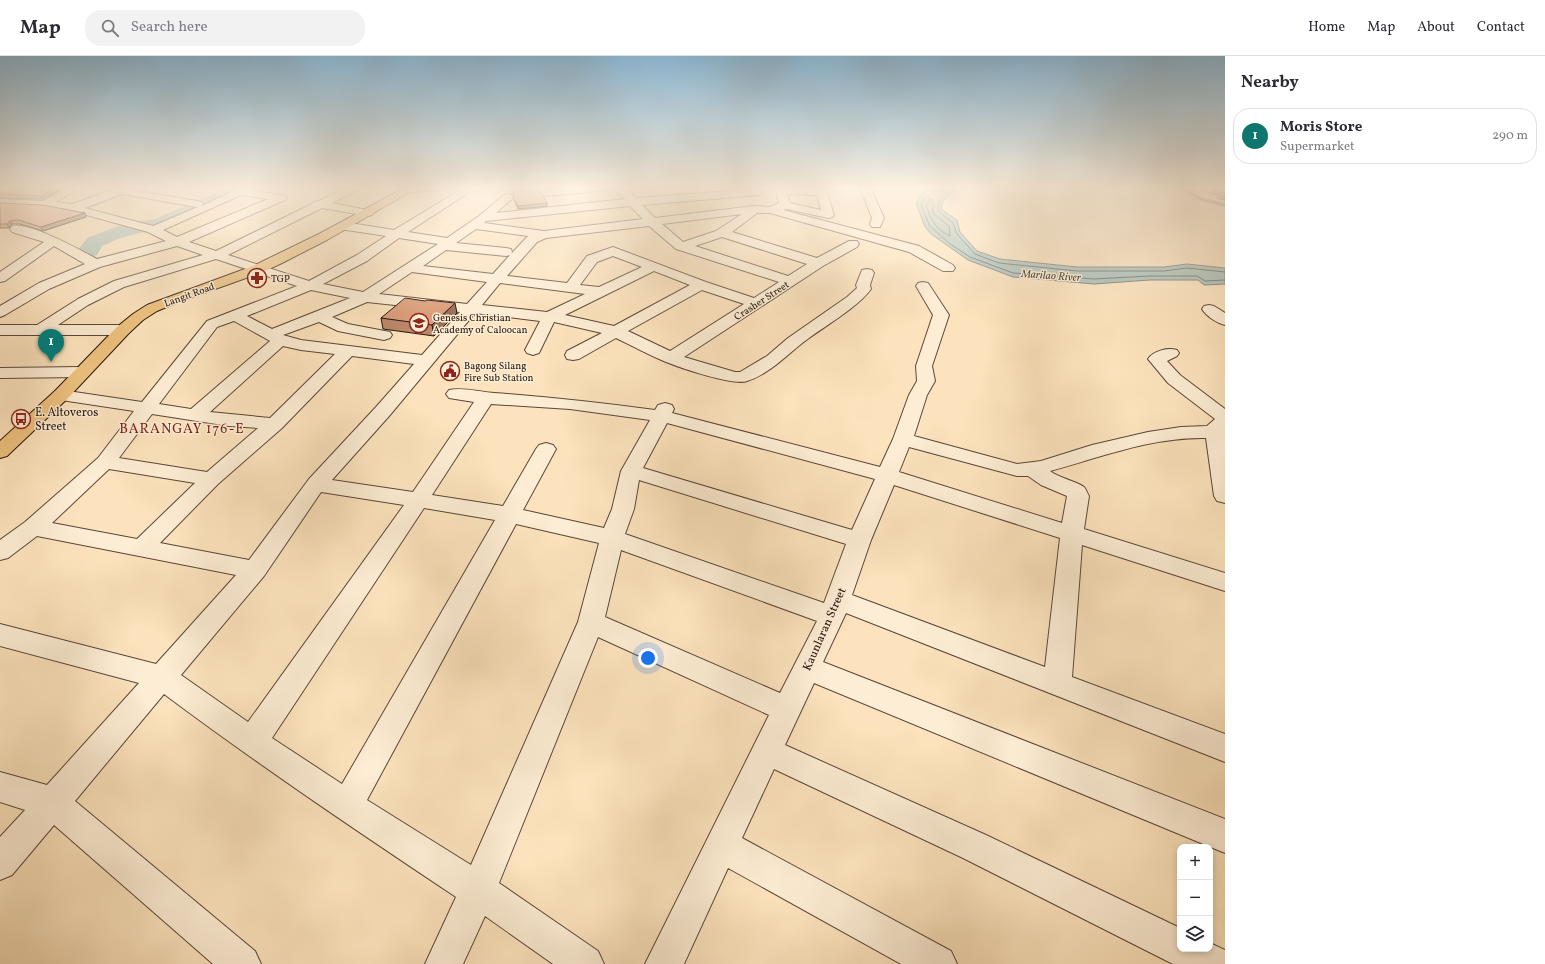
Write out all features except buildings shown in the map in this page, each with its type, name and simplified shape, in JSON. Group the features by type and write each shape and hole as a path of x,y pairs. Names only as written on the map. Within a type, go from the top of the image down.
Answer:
{"main road":[{"name":"Langit Road","path":"0,452 61,395 123,330 138,317 152,308 258,269 337,229"}],"street":[{"path":"15,229 11,232 54,241 95,264"},
{"path":"0,312 44,286 95,264 177,242 207,229"},
{"path":"40,330 83,302 119,284 217,255 271,229"},
{"path":"370,229 398,233 447,244 506,252"},
{"path":"0,552 33,527 105,462 212,324 310,286 362,258 404,229"},
{"path":"196,414 275,338 365,297 467,229"},
{"path":"504,229 544,235"},
{"path":"0,863 255,570 316,484 383,411 497,278 533,239 544,235 590,229"},
{"path":"661,229 681,246 790,281"},
{"path":"681,246 702,241 723,233 728,229"},
{"path":"806,229 891,255"},
{"path":"842,229 914,249 948,268"},
{"path":"152,230 177,242 310,286 365,297 470,310 549,317 582,323 617,332 671,358 725,375 743,377 777,357 819,322 852,300 864,289 863,285 867,273"},
{"path":"723,233 818,263"},
{"path":"0,278 54,241"},
{"name":"Crasher Street","path":"671,358 818,263 853,244"},
{"path":"571,288 592,259 613,251 701,285 756,303"},
{"path":"276,260 290,267 277,275"},
{"path":"533,350 549,317 652,267"},
{"path":"409,268 603,292"},
{"path":"573,355 701,285"},
{"name":"Kaunlaran Street","path":"664,964 835,608 859,540 888,476 903,439 918,395 926,381 924,366 941,315 923,286"},
{"path":"0,300 17,301"},
{"path":"1209,309 1225,320"},
{"path":"234,315 275,338 301,345 426,360"},
{"path":"319,317 344,328 384,335"},
{"path":"0,330 123,330"},
{"path":"142,548 211,479 275,424 348,351"},
{"path":"1171,353 1156,359 1221,433 1225,496"},
{"path":"0,373 82,372"},
{"path":"455,394 568,408 663,412 888,476 1225,582"},
{"path":"61,395 229,420 275,424"},
{"path":"252,742 418,501 486,398"},
{"path":"444,964 478,890 591,622 612,538 623,509 631,471 663,412"},
{"path":"903,439 1001,467 1017,470 1034,470 1094,450 1159,434 1190,431 1221,433"},
{"path":"347,806 546,449"},
{"path":"105,462 211,479"},
{"path":"1034,470 1048,480 1076,492 1078,496 1072,533 1057,684"},
{"path":"631,471 859,540"},
{"path":"316,484 510,515 612,538 835,608 1057,684 1225,748"},
{"path":"33,527 255,570"},
{"path":"591,622 786,709"},
{"path":"0,635 162,677 252,742 347,806 478,890 585,964"},
{"path":"807,668 1225,836"},
{"path":"766,751 844,785 979,848 1177,946"},
{"path":"0,787 53,803 242,964"},
{"path":"722,846 938,964"},
{"path":"1189,952 1212,964"}],"water":[{"name":"Marilao River","path":"927,229 959,229 977,251 1000,259 1077,267 1164,267 1187,264 1225,268 1225,284 1204,285 1198,280 1150,280 1094,284 1013,277 968,260 931,234"}],"waterway":[{"path":"89,250 94,242 127,229"}],"place":[{"name":"TGP","path":"257,278"},
{"name":"Genesis Christian Academy of Caloocan","path":"419,323"},
{"name":"Moris Store","path":"51,362"},
{"name":"Bagong Silang Fire Sub Station","path":"450,371"},
{"name":"E. Altoveros Street","path":"21,419"}],"district":[{"name":"BARANGAY 176-E","path":"182,428"}]}
